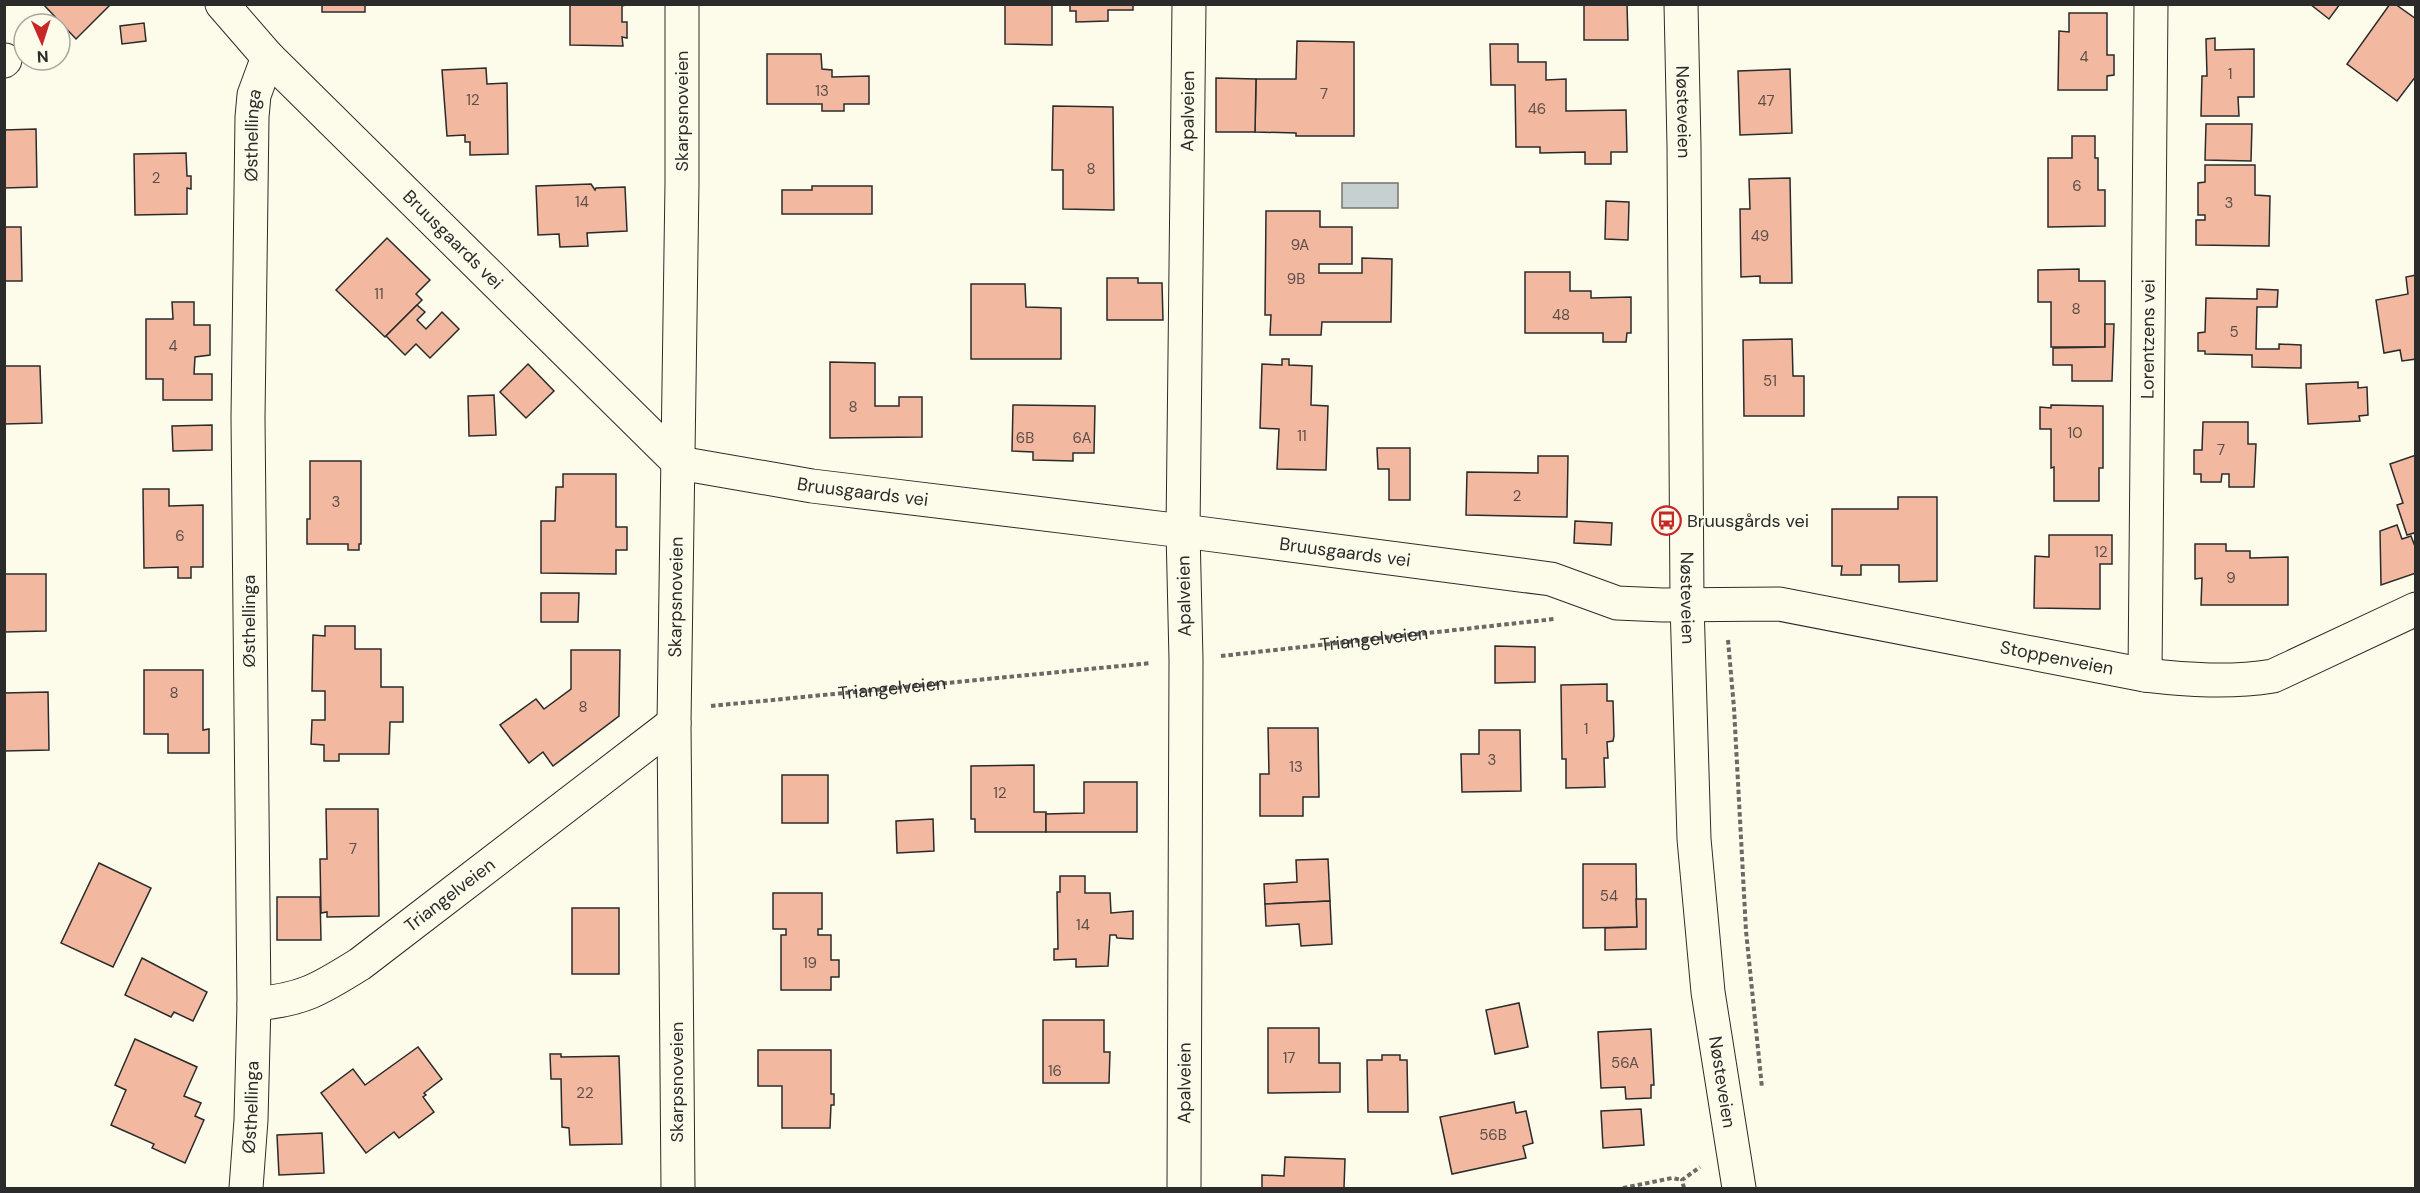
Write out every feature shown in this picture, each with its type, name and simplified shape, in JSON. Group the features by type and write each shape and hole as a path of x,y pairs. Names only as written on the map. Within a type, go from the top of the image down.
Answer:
{"street":[{"name":"Bruusgaards vei","path":"222,4 268,57 679,463 812,486 1551,579 1617,603 1687,604"},
{"name":"Skarpsnoveien","path":"678,1188 674,723 679,463 682,4"},
{"name":"Apalveien","path":"1184,1188 1186,660 1183,531 1189,4"},
{"name":"Nøsteveien","path":"1682,4 1687,604 1694,839 1701,935 1716,1048 1739,1188"},
{"name":"Lorentzens vei","path":"2145,675 2151,4"},
{"name":"Østhellinga","path":"246,1188 251,1120 254,1004 248,395 252,117 254,95 268,57"},
{"name":"Stoppenveien","path":"1687,604 1779,603 2145,675 2217,682 2273,676 2415,609"},
{"name":"Triangelveien","path":"254,1004 283,1001 318,990 360,964 674,723"}],"path":[{"path":"1725,604 1734,708 1746,931 1762,1096"},
{"name":"Triangelveien","path":"674,723 711,706 1186,660 1561,618"},
{"path":"1623,1188 1672,1178 1682,1180 1709,1164"},
{"path":"1682,1180 1684,1188"}],"shaded area":[{"path":"1342,183 1398,183 1398,208 1342,208"}],"building":[{"path":"43,4 111,4 76,39 72,35 72,12 51,12"},
{"path":"322,4 365,4 365,12 322,12"},
{"path":"570,4 629,4 622,6 622,22 627,22 627,38 622,37 623,46 570,45"},
{"path":"1005,4 1052,4 1052,45 1005,44"},
{"path":"1070,4 1133,4 1133,10 1108,10 1108,21 1076,22 1076,11 1070,11"},
{"path":"1584,4 1627,4 1628,40 1584,40"},
{"path":"2310,4 2340,4 2329,19"},
{"path":"2390,4 2395,4 2416,19 2416,76 2397,101 2347,64"},
{"path":"2069,13 2107,13 2107,55 2114,55 2114,75 2107,76 2107,90 2058,90 2059,31 2069,32"},
{"path":"144,23 146,41 122,44 120,26"},
{"path":"2215,38 2215,50 2254,49 2254,97 2238,97 2239,116 2201,116 2202,76 2207,76 2206,39"},
{"path":"1297,41 1354,42 1354,136 1296,136 1296,133 1255,132 1256,79 1296,79"},
{"path":"1490,44 1518,44 1518,62 1546,62 1546,80 1566,79 1566,111 1626,110 1627,152 1611,152 1611,164 1585,164 1585,152 1540,153 1540,147 1516,147 1515,85 1491,85"},
{"path":"767,54 821,54 822,69 832,70 832,77 869,76 869,104 844,104 844,111 822,111 822,104 767,104"},
{"path":"486,68 487,84 507,83 508,154 470,155 470,142 465,142 465,135 447,136 442,70"},
{"path":"1790,69 1792,133 1740,135 1738,71"},
{"path":"1216,78 1256,79 1255,132 1216,132"},
{"path":"1053,106 1113,107 1114,210 1063,209 1063,170 1052,170"},
{"path":"2206,124 2252,124 2251,161 2205,160"},
{"path":"36,129 37,187 4,188 4,130"},
{"path":"2072,136 2095,136 2098,190 2105,190 2105,226 2048,227 2048,158 2072,158"},
{"path":"186,153 187,176 191,176 191,189 187,188 187,214 135,215 134,154"},
{"path":"2205,165 2255,165 2255,195 2270,196 2269,246 2196,245 2196,220 2205,220 2205,215 2198,215 2198,183 2205,182"},
{"path":"1790,178 1792,283 1760,283 1760,276 1741,277 1740,209 1750,209 1749,179"},
{"path":"591,184 595,190 596,188 625,187 627,231 587,233 588,246 560,247 559,234 538,235 536,186"},
{"path":"812,186 872,186 872,214 782,214 782,190 812,190"},
{"path":"1606,201 1629,202 1628,240 1605,239"},
{"path":"1266,211 1320,211 1320,227 1352,227 1352,264 1319,264 1319,273 1362,273 1362,258 1392,259 1391,322 1322,322 1321,335 1270,335 1271,315 1265,315"},
{"path":"4,227 21,227 22,281 4,281"},
{"path":"387,238 430,280 416,294 422,300 385,337 336,290"},
{"path":"2079,269 2079,281 2105,281 2105,347 2051,347 2051,302 2038,302 2038,270"},
{"path":"1525,272 1570,272 1570,291 1591,291 1591,298 1631,297 1631,333 1627,333 1626,342 1603,342 1603,333 1525,333"},
{"path":"2416,275 2416,359 2402,361 2400,350 2384,353 2376,300 2408,294 2406,277"},
{"path":"1107,278 1138,278 1138,283 1162,283 1163,320 1107,320"},
{"path":"971,284 1025,284 1026,307 1061,308 1061,359 971,359"},
{"path":"2257,289 2278,290 2277,307 2257,307 2256,349 2279,349 2279,344 2301,345 2301,368 2252,367 2252,355 2205,354 2205,351 2198,351 2198,333 2205,332 2206,298 2257,299"},
{"path":"172,302 194,302 194,325 210,325 210,355 195,357 194,374 212,374 212,400 163,400 163,379 146,379 146,319 173,319"},
{"path":"417,305 425,312 417,320 426,329 442,312 459,329 430,358 416,344 405,355 386,336"},
{"path":"2105,324 2114,324 2112,381 2072,381 2072,365 2053,365 2053,348 2105,347"},
{"path":"1792,339 1793,376 1804,376 1804,416 1744,416 1743,340"},
{"path":"1282,359 1289,359 1289,365 1312,366 1311,405 1328,406 1326,470 1277,469 1279,429 1260,428 1262,364 1282,365"},
{"path":"830,362 875,363 875,406 899,406 899,397 922,397 922,437 830,438"},
{"path":"528,364 554,391 526,418 500,392"},
{"path":"4,366 40,366 42,423 4,424"},
{"path":"2358,382 2358,388 2367,387 2368,415 2359,416 2360,421 2308,424 2306,384"},
{"path":"494,395 496,435 469,436 468,396"},
{"path":"1013,405 1095,406 1094,453 1073,453 1073,461 1033,460 1033,452 1012,451"},
{"path":"2051,405 2103,406 2103,468 2099,468 2099,501 2054,501 2051,429 2040,429 2040,407 2051,408"},
{"path":"2203,422 2248,422 2248,444 2256,444 2254,487 2229,487 2229,474 2222,474 2221,482 2201,482 2201,474 2194,474 2194,450 2202,450"},
{"path":"212,425 212,450 173,451 172,426"},
{"path":"1377,448 1410,448 1410,500 1389,500 1389,469 1378,469"},
{"path":"2416,455 2416,538 2414,533 2407,535 2397,505 2403,503 2390,464"},
{"path":"1538,456 1568,456 1567,517 1466,515 1467,472 1538,473"},
{"path":"310,461 361,461 361,544 359,544 359,550 348,550 348,544 307,544 307,519 310,519"},
{"path":"563,474 616,474 616,527 627,527 627,550 616,550 616,574 541,573 541,521 555,521 556,487 563,487"},
{"path":"143,489 169,489 169,506 203,505 203,567 191,567 191,578 178,578 178,567 144,568"},
{"path":"1898,497 1937,497 1937,581 1899,582 1899,565 1861,565 1861,575 1841,575 1842,566 1832,566 1832,509 1898,509"},
{"path":"1575,521 1612,523 1611,545 1574,543"},
{"path":"2397,525 2402,539 2411,536 2416,549 2416,573 2381,585 2380,531"},
{"path":"2049,535 2112,535 2112,564 2100,564 2100,609 2034,608 2035,556 2049,557"},
{"path":"2195,544 2226,544 2226,551 2250,551 2250,558 2288,557 2288,605 2201,605 2202,578 2195,579"},
{"path":"4,574 46,574 46,631 4,632"},
{"path":"541,593 579,593 578,622 541,622"},
{"path":"325,626 355,626 355,649 381,649 381,687 403,687 403,722 390,722 389,754 339,754 339,761 324,761 324,745 311,744 312,720 325,720 325,691 312,691 313,635 325,636"},
{"path":"1495,646 1535,647 1535,682 1495,683"},
{"path":"571,650 620,650 619,716 553,766 543,752 529,763 500,725 536,699 544,709 571,689"},
{"path":"144,670 203,670 203,730 209,729 209,753 168,753 168,734 144,734"},
{"path":"1607,684 1607,701 1613,701 1614,736 1613,741 1607,742 1608,758 1604,758 1605,787 1566,788 1566,759 1562,759 1561,685"},
{"path":"48,692 49,750 4,751 4,693"},
{"path":"1268,728 1318,728 1319,797 1303,797 1303,816 1260,816 1260,774 1269,774"},
{"path":"1479,730 1520,730 1521,791 1462,792 1461,754 1479,754"},
{"path":"1034,765 1034,812 1046,812 1046,832 975,832 975,819 971,819 971,766"},
{"path":"782,775 828,775 828,823 782,823"},
{"path":"1084,782 1137,782 1137,832 1046,832 1046,814 1084,813"},
{"path":"326,809 378,809 379,916 327,917 327,912 321,913 320,859 327,859"},
{"path":"933,819 934,851 897,853 896,821"},
{"path":"1328,859 1330,901 1265,904 1264,884 1297,882 1296,860"},
{"path":"99,863 151,888 113,967 61,943"},
{"path":"1583,864 1636,864 1637,927 1583,928"},
{"path":"1060,876 1085,876 1085,893 1110,893 1111,913 1133,911 1133,939 1110,935 1108,966 1076,967 1076,959 1054,960 1054,949 1058,949 1057,892 1060,892"},
{"path":"773,893 822,893 822,929 818,929 818,935 831,935 831,960 839,960 839,977 831,977 831,990 781,990 781,935 786,935 786,929 773,929"},
{"path":"277,897 320,897 321,940 277,940"},
{"path":"1636,899 1646,899 1646,949 1605,950 1605,928 1637,927"},
{"path":"1330,901 1332,944 1301,946 1299,924 1266,926 1265,904"},
{"path":"572,908 619,908 619,974 572,974"},
{"path":"142,958 207,992 193,1021 174,1012 171,1017 125,995"},
{"path":"1519,1003 1528,1047 1495,1054 1486,1010"},
{"path":"1043,1020 1104,1020 1104,1052 1110,1052 1109,1083 1043,1083"},
{"path":"1268,1028 1319,1028 1319,1063 1340,1063 1340,1092 1268,1093"},
{"path":"1651,1029 1654,1085 1651,1085 1651,1098 1626,1099 1625,1087 1601,1088 1598,1032"},
{"path":"135,1039 197,1067 184,1096 201,1103 195,1116 204,1120 185,1163 152,1148 154,1144 111,1125 126,1090 115,1085"},
{"path":"418,1047 442,1079 424,1093 426,1095 423,1097 434,1112 399,1138 394,1132 366,1153 321,1093 353,1069 365,1085"},
{"path":"758,1050 831,1050 831,1094 834,1094 834,1105 831,1105 830,1128 782,1128 782,1086 758,1086"},
{"path":"550,1054 561,1054 561,1057 619,1056 622,1144 570,1145 569,1128 562,1127 561,1079 551,1079"},
{"path":"1382,1055 1400,1055 1400,1060 1407,1060 1408,1112 1368,1112 1367,1060 1382,1060"},
{"path":"1514,1102 1516,1113 1526,1111 1533,1143 1523,1146 1526,1158 1452,1174 1440,1117"},
{"path":"1641,1109 1644,1145 1603,1148 1601,1111"},
{"path":"322,1133 324,1173 279,1175 277,1135"},
{"path":"1285,1157 1345,1159 1344,1188 1262,1188 1262,1175 1284,1176"}],"place":[{"name":"Bruusgårds vei","path":"1666,521"}]}
